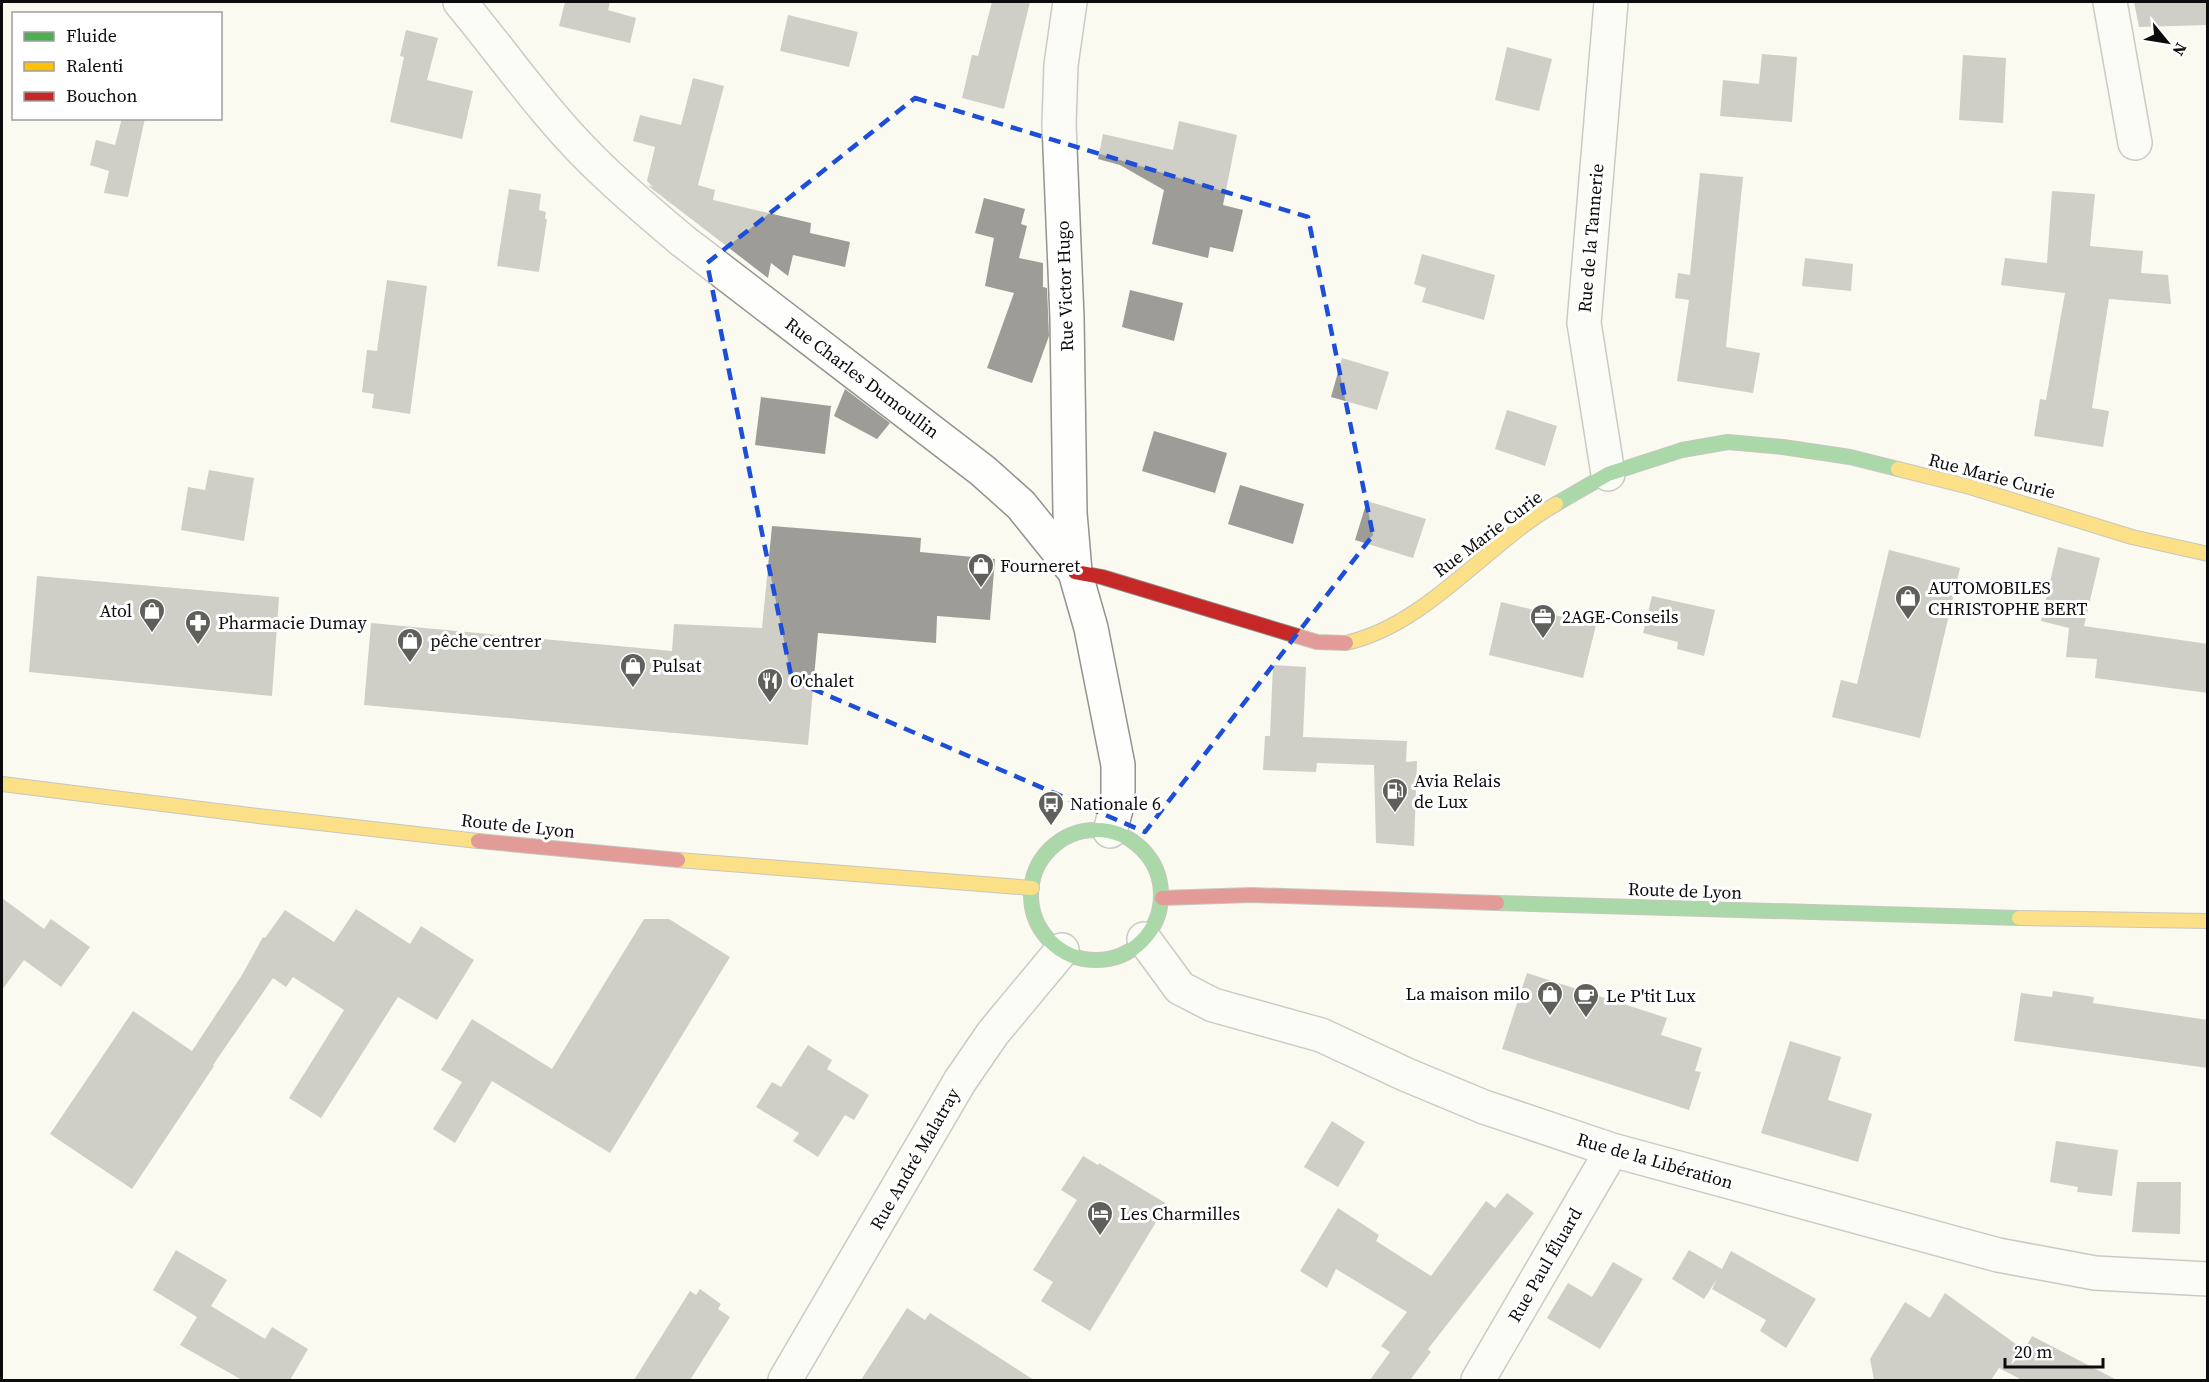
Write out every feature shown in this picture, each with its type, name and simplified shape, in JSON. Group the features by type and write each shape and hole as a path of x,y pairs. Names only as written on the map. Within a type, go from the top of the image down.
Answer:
{"main road":[{"name":"Rue Marie Curie","path":"1075,572 1317,642 1347,643 1383,630 1417,611 1530,519 1608,474 1682,450 1728,442 1783,447 1850,458 1970,487 2132,537 2208,554"},
{"name":"Route de Lyon","path":"2,784 407,833 729,864 1032,888"},
{"path":"1088,830 1110,831 1131,839 1148,855 1159,875 1162,898 1156,920 1144,939 1127,952 1106,960 1083,958 1062,950 1048,939 1038,924 1032,906 1032,888 1037,867 1050,849 1067,836 1088,830"},
{"name":"Route de Lyon","path":"1162,898 1251,895 1869,915 2208,921"}],"street":[{"name":"Rue Charles Dumoullin","path":"460,2 556,120 592,160 637,203 1005,489 1040,527 1075,572 1091,628 1118,765 1118,802 1110,831"},
{"name":"Rue Victor Hugo","path":"1070,2 1061,65 1059,124 1067,318 1070,513 1075,572"},
{"name":"Rue de la Tannerie","path":"1608,474 1584,323 1611,2"},
{"path":"2110,2 2135,143"},
{"name":"Rue de la Libération","path":"1144,939 1180,988 1213,1005 1321,1035 1407,1076 1484,1107 1612,1150 1998,1255 2095,1273 2208,1279"},
{"name":"Rue André Malatray","path":"785,1380 960,1082 993,1033 1062,950"},
{"name":"Rue Paul Éluard","path":"1478,1380 1612,1150"}],"highlighted area":[{"path":"915,98 1308,217 1373,535 1145,832 792,680 707,263"}],"building":[{"path":"565,2 610,2 608,10 636,18 630,43 559,26"},
{"path":"992,2 1030,2 1004,109 962,98 972,55 978,56"},
{"path":"2134,2 2208,2 2208,25 2139,27"},
{"path":"788,15 858,32 849,67 780,51"},
{"path":"406,30 438,38 427,80 473,91 462,139 390,122 404,57 400,56"},
{"path":"1507,47 1552,59 1539,111 1495,100"},
{"path":"1762,54 1797,57 1792,122 1720,116 1723,80 1759,84"},
{"path":"1963,55 2006,58 2003,123 1959,120"},
{"path":"693,78 724,86 698,185 715,190 713,200 811,223 810,233 850,242 845,267 793,255 788,276 771,263 768,278 647,185 653,187 647,181 655,147 633,141 640,115 681,125"},
{"path":"121,120 145,120 128,197 104,193 109,171 90,165 96,140 115,145"},
{"path":"1179,121 1237,135 1223,205 1243,210 1233,252 1210,247 1208,258 1152,244 1164,190 1120,165 1098,159 1103,134 1173,150"},
{"path":"1700,173 1743,177 1726,347 1760,353 1753,393 1677,381 1689,300 1675,298 1678,273 1690,275"},
{"path":"509,189 541,194 539,210 546,212 545,219 547,219 539,272 497,266"},
{"path":"2052,191 2095,194 2090,246 2143,251 2141,273 2168,275 2171,304 2109,299 2092,408 2109,411 2103,447 2034,436 2040,399 2046,400 2065,293 2001,285 2005,258 2047,263"},
{"path":"984,198 1025,209 1021,224 1027,226 1019,258 1043,263 1043,287 1047,288 1049,336 1032,383 987,368 1014,293 985,286 994,238 975,233"},
{"path":"1422,254 1495,275 1484,320 1422,302 1426,288 1414,284"},
{"path":"1805,258 1853,264 1851,291 1802,286"},
{"path":"387,280 427,286 410,414 372,408 374,394 362,392 367,350 377,351"},
{"path":"1130,290 1183,303 1174,341 1122,327"},
{"path":"1342,358 1389,372 1377,410 1331,397"},
{"path":"845,389 890,423 877,439 834,416"},
{"path":"761,397 831,406 825,454 755,445"},
{"path":"1507,410 1557,426 1545,466 1495,449"},
{"path":"1154,431 1227,453 1215,493 1142,471"},
{"path":"209,470 254,478 244,541 181,530 188,487 205,490"},
{"path":"1240,485 1304,504 1293,544 1228,524"},
{"path":"1367,501 1426,519 1413,558 1355,540"},
{"path":"772,526 921,538 920,552 995,559 990,620 937,616 936,643 818,633 808,745 364,705 371,623 672,651 674,624 762,628"},
{"path":"2058,547 2100,558 2084,626 2208,644 2208,693 2095,678 2097,659 2066,657 2069,628 2041,621"},
{"path":"1889,550 1960,568 1920,738 1832,717 1841,680 1857,684"},
{"path":"37,576 279,597 272,696 29,672"},
{"path":"1652,596 1715,610 1704,656 1677,649 1678,642 1643,633"},
{"name":"2AGE-Conseils","path":"1501,602 1596,625 1583,678 1489,655"},
{"path":"1273,665 1306,667 1303,737 1407,741 1406,762 1417,761 1414,846 1376,843 1374,765 1317,763 1316,772 1263,770 1265,736 1270,736"},
{"path":"2,898 44,929 51,919 90,947 61,987 24,960 2,990"},
{"path":"356,909 410,944 421,926 474,960 437,1020 398,997 321,1118 289,1098 344,1010 293,977 286,987 273,978 132,1189 50,1134 133,1011 192,1051 242,975 263,937 265,938 285,910 334,942"},
{"path":"644,919 669,919 730,957 610,1153 492,1081 455,1143 433,1129 462,1082 441,1070 472,1019 552,1069"},
{"path":"1527,973 1667,1018 1661,1035 1702,1048 1695,1071 1701,1072 1689,1110 1502,1049"},
{"path":"2053,991 2094,997 2093,1003 2208,1020 2208,1068 2014,1041 2021,993 2052,997"},
{"path":"1790,1041 1841,1057 1828,1100 1872,1114 1858,1162 1761,1133"},
{"path":"808,1045 832,1060 827,1069 869,1095 854,1120 845,1115 818,1157 793,1141 799,1133 756,1107 772,1082 781,1087"},
{"path":"1332,1121 1365,1142 1338,1187 1304,1167"},
{"path":"2056,1141 2118,1150 2112,1196 2077,1192 2078,1187 2050,1182"},
{"name":"Les Charmilles","path":"1083,1156 1098,1165 1099,1163 1167,1204 1090,1331 1041,1301 1053,1282 1033,1270 1077,1200 1061,1190"},
{"path":"2137,1182 2181,1182 2180,1234 2132,1232"},
{"path":"1507,1193 1534,1213 1428,1349 1431,1352 1410,1380 1370,1380 1390,1352 1381,1346 1407,1312 1336,1269 1327,1288 1300,1271 1338,1208 1379,1235 1376,1241 1431,1276 1486,1201 1495,1208"},
{"path":"176,1250 227,1280 211,1306 265,1339 272,1327 308,1349 290,1380 242,1380 180,1345 197,1317 153,1290"},
{"path":"1689,1250 1722,1269 1731,1251 1816,1299 1786,1348 1760,1331 1766,1320 1712,1289 1717,1279 1704,1299 1672,1279"},
{"path":"1613,1262 1643,1279 1600,1349 1547,1318 1568,1283 1592,1297"},
{"path":"700,1289 721,1304 718,1309 730,1317 690,1380 634,1380 690,1291 696,1295"},
{"path":"1945,1293 2024,1350 2032,1336 2117,1380 2022,1380 1999,1368 1991,1380 1874,1380 1870,1359 1905,1302 1930,1318"},
{"path":"907,1308 925,1320 930,1313 1034,1380 861,1380"}],"traffic: fast":[{"path":"1556,504 1608,474 1682,450 1728,442 1850,457 1898,469"},
{"path":"1096,830 1121,835 1142,849 1156,870 1161,895 1156,920 1142,941 1121,955 1096,960 1071,955 1050,941 1036,920 1031,895 1036,870 1050,849 1071,835 1096,830"},
{"path":"1497,903 2019,918"}],"traffic: slow":[{"path":"1898,469 1970,487 2132,537 2208,554"},
{"path":"1346,643 1376,633 1403,619 1455,582 1530,521 1556,504"},
{"path":"2,784 478,841"},
{"path":"678,860 1032,888"},
{"path":"2019,918 2208,921"}],"traffic: jam":[{"path":"1075,572 1102,577 1317,642 1346,643"},
{"path":"478,841 678,860"},
{"path":"1162,898 1251,895 1497,903"}],"place":[{"name":"Fourneret","path":"981,589"},
{"name":"AUTOMOBILES CHRISTOPHE BERT","path":"1908,621"},
{"name":"Atol","path":"152,634"},
{"name":"2AGE-Conseils","path":"1543,640"},
{"name":"Pharmacie Dumay","path":"198,646"},
{"name":"pêche centrer","path":"410,664"},
{"name":"Pulsat","path":"633,689"},
{"name":"O'chalet","path":"770,704"},
{"name":"Avia Relais de Lux","path":"1395,814"},
{"name":"Nationale 6","path":"1051,827"},
{"name":"La maison milo","path":"1550,1017"},
{"name":"Le P'tit Lux","path":"1586,1019"},
{"name":"Les Charmilles","path":"1100,1237"}]}
